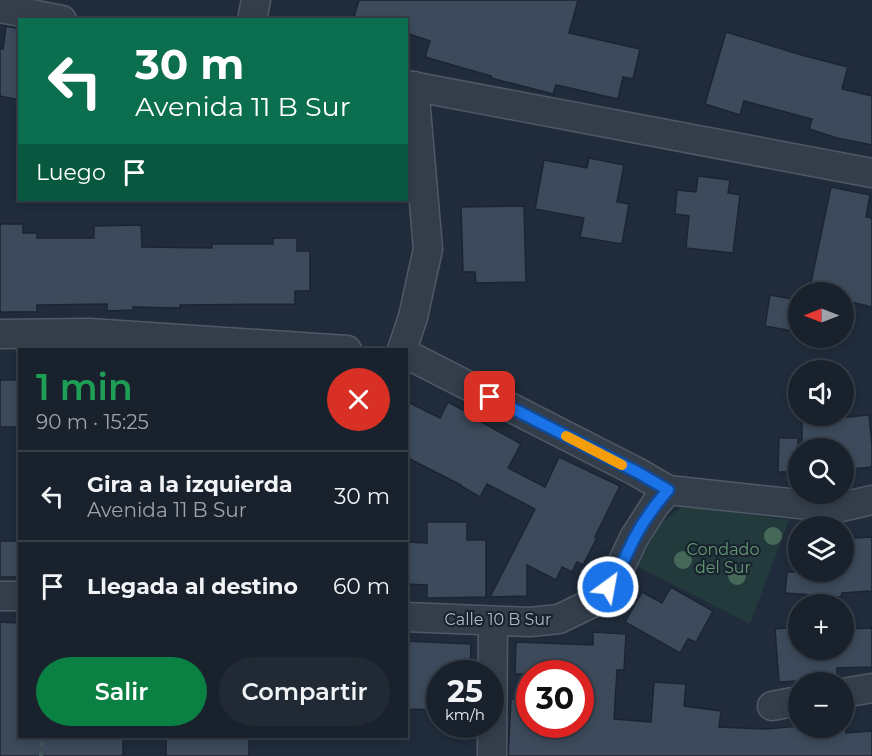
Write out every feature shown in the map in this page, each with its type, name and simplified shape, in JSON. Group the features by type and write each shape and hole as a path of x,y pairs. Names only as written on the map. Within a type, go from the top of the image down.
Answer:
{"street":[{"path":"252,18 256,0"},
{"path":"0,8 52,18"},
{"path":"403,348 413,317 428,249 410,86 872,173"},
{"path":"0,334 90,333 317,348"},
{"path":"408,355 668,490 837,508 872,500"},
{"name":"Calle 10 B Sur","path":"408,617 530,622 559,619 598,600 617,574 634,538 655,505 668,490"},
{"path":"0,596 18,596"},
{"path":"492,756 493,621"},
{"path":"854,691 872,688"}],"path":[{"path":"41,756 42,738"}],"green space":[{"name":"Condado del Sur","path":"683,505 788,520 750,624 636,566 660,525"}],"building":[{"path":"359,0 578,0 569,33 640,49 633,79 623,77 618,99 556,85 553,94 491,78 491,76 425,57 430,41 408,34 408,18 354,18"},
{"path":"6,26 18,29 18,100 0,96 0,48 3,49"},
{"path":"726,32 848,67 842,89 872,96 872,145 837,138 809,129 812,119 744,101 740,115 705,104"},
{"path":"589,158 624,165 617,202 629,204 622,244 580,237 584,218 535,209 544,160 587,168"},
{"path":"698,176 730,180 728,193 740,195 733,253 686,248 689,216 675,214 677,190 696,192"},
{"path":"831,187 870,195 866,217 872,218 872,307 854,303 854,282 811,282"},
{"path":"524,206 526,282 476,283 475,272 463,272 461,207"},
{"path":"0,224 23,224 23,233 37,233 37,238 94,238 94,226 141,225 142,247 212,248 212,244 273,244 273,238 297,238 297,251 310,251 310,291 295,291 295,304 180,305 180,308 133,307 133,310 107,311 107,304 37,305 37,312 0,312"},
{"path":"770,295 788,298 788,330 765,326"},
{"path":"0,380 18,380 18,427 0,427"},
{"path":"408,402 440,418 448,402 521,444 508,468 545,487 559,457 620,486 583,565 577,562 572,572 562,567 556,580 527,565 527,596 490,597 535,509 487,484 480,497 408,458"},
{"path":"869,415 872,467 854,469 854,438 802,438 802,426 854,426 854,416"},
{"path":"779,438 788,438 788,472 778,472"},
{"path":"427,522 467,522 467,540 486,540 486,597 427,598 427,585 408,584 408,542 427,543"},
{"path":"872,537 872,591 842,594 785,593 787,572 788,582 854,582 854,538"},
{"path":"0,541 18,541 18,577 0,577"},
{"path":"671,587 713,611 696,642 688,639 680,653 625,622 642,592 662,603"},
{"path":"0,622 18,623 18,738 123,738 123,756 0,756"},
{"path":"788,628 788,660 854,660 854,629 872,628 872,667 837,668 837,672 788,672 788,682 779,682 775,629"},
{"path":"593,632 626,634 624,670 617,670 614,719 651,722 654,682 686,684 684,706 721,711 719,727 767,729 788,727 788,738 854,738 854,732 872,731 872,756 508,756 511,699 516,699 516,738 594,738 594,660 516,660 515,674 516,642 593,645"},
{"path":"408,641 471,644 470,660 426,660 426,710 408,709"},
{"path":"166,738 249,738 249,756 166,756"}],"slow traffic":[{"path":"566,436 622,465"}],"route":[{"path":"490,397 668,490 655,505 634,538 617,574 608,587"}]}
